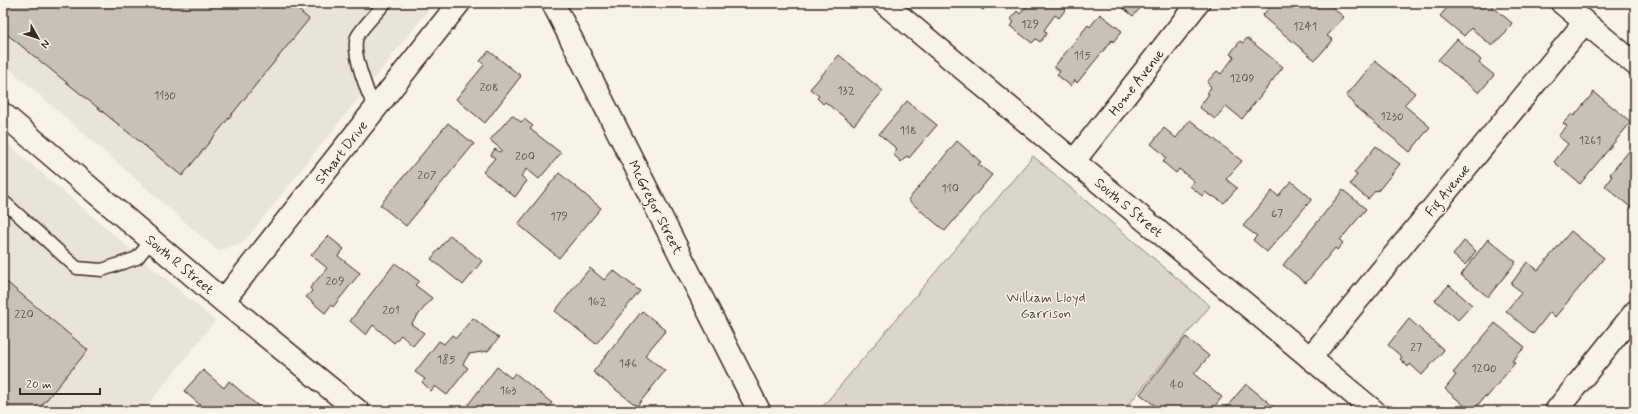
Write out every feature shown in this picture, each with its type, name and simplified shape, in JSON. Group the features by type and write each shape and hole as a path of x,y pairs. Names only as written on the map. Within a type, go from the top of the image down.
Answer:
{"street":[{"name":"Stuart Drive","path":"223,301 459,3"},
{"name":"McGregor Street","path":"553,3 759,411"},
{"name":"South S Street","path":"884,3 1374,411"},
{"name":"Home Avenue","path":"1074,161 1198,3"},
{"path":"1562,3 1635,64"},
{"name":"Fig Avenue","path":"1310,358 1585,22"},
{"name":"South R Street","path":"3,114 223,301 356,410"},
{"path":"1556,411 1635,312"}],"lane":[{"path":"375,109 364,85 357,52 357,37 385,3"},
{"path":"3,202 78,268 102,270 137,258 152,240"}],"shaded area":[{"path":"3,3 434,3 243,243 218,251 3,63"},
{"path":"3,140 215,321 143,411 3,411"}],"green space":[{"name":"William Lloyd Garrison","path":"1033,156 1210,306 1123,411 819,411"}],"building":[{"path":"3,3 290,3 309,19 182,176 3,31"},
{"path":"974,3 992,3 990,5 988,4 983,10"},
{"path":"1029,3 1065,3 1063,6 1066,9 1059,18 1055,15 1044,30 1047,33 1040,42 1036,39 1032,43 1010,26 1014,22 1010,19 1017,11 1020,14"},
{"path":"1117,3 1145,3 1133,16"},
{"path":"1273,3 1327,3 1344,17 1327,36 1333,40 1315,60 1262,16"},
{"path":"1451,3 1488,3 1512,23 1505,34 1492,46 1471,28 1464,36 1440,16"},
{"path":"1100,14 1122,31 1113,42 1112,40 1077,83 1075,80 1071,86 1057,75 1060,71 1054,67 1088,25 1090,27"},
{"path":"1247,38 1283,67 1242,119 1226,106 1215,119 1199,107 1209,94 1207,93 1211,87 1207,82 1217,71 1221,74 1234,57 1230,54 1240,41 1243,43"},
{"path":"1457,39 1481,60 1479,63 1494,75 1479,93 1438,60"},
{"path":"489,51 521,76 485,123 456,99 484,65 480,61"},
{"path":"839,55 883,91 854,125 825,102 823,104 817,98 819,96 810,89"},
{"path":"1375,61 1415,93 1404,105 1430,127 1410,152 1353,105 1354,103 1346,96"},
{"path":"1594,92 1631,122 1580,184 1554,162 1568,144 1558,136 1567,126 1563,123 1572,114 1574,116"},
{"path":"907,101 937,125 909,158 907,156 901,162 893,154 897,149 879,134"},
{"path":"512,115 521,122 524,119 533,126 530,129 561,153 539,179 527,169 521,176 527,181 515,197 483,172 495,158 491,155 495,149 500,152 502,150 490,140"},
{"path":"1190,120 1242,161 1226,179 1237,188 1224,203 1205,192 1202,196 1190,186 1194,181 1179,169 1176,173 1163,162 1166,158 1151,144 1164,128 1176,138"},
{"path":"448,123 474,144 406,226 380,205"},
{"path":"957,141 981,162 978,164 992,175 945,231 908,200"},
{"path":"1635,144 1635,211 1605,186 1612,176 1610,174"},
{"path":"1376,146 1400,164 1378,191 1376,190 1368,199 1350,184 1357,175 1354,173"},
{"path":"559,173 601,208 559,258 518,224"},
{"path":"1291,181 1312,199 1267,252 1253,240 1257,236 1243,226 1272,191 1278,196"},
{"path":"1343,190 1366,209 1340,240 1343,243 1337,250 1335,248 1306,283 1283,265"},
{"path":"1571,231 1604,258 1555,317 1550,312 1533,334 1506,311 1522,292 1511,284 1527,262 1538,270"},
{"path":"450,235 482,261 463,285 431,259"},
{"path":"328,236 344,249 338,256 360,273 333,307 331,305 325,313 306,297 312,291 310,288 327,268 311,255"},
{"path":"1488,239 1516,262 1488,297 1461,275"},
{"path":"1464,241 1476,251 1465,265 1453,255"},
{"path":"395,263 419,281 415,285 432,298 411,324 424,333 413,346 401,335 394,343 373,325 366,335 350,321"},
{"path":"590,268 604,280 613,270 640,291 596,344 555,311"},
{"path":"3,279 88,350 37,411 3,411"},
{"path":"1449,285 1472,305 1458,320 1435,300"},
{"path":"642,311 666,330 645,355 665,371 637,406 593,372"},
{"path":"473,318 499,338 488,351 469,354 463,364 468,368 447,395 435,386 431,391 422,382 425,379 415,372 439,341 444,344 452,335 456,338"},
{"path":"1409,319 1444,350 1422,375 1410,364 1408,367 1400,359 1402,357 1388,345"},
{"path":"1495,323 1525,347 1512,361 1515,363 1487,397 1485,396 1473,411 1471,411 1445,389 1456,375 1453,373"},
{"path":"1186,337 1209,356 1194,374 1222,397 1211,411 1162,411 1140,394"},
{"path":"497,367 511,378 515,373 552,403 545,411 465,411 464,410"},
{"path":"203,370 224,388 229,381 264,411 207,411 184,391"},
{"path":"1246,384 1279,411 1223,411"},
{"path":"1628,407 1633,411 1625,411"}]}
